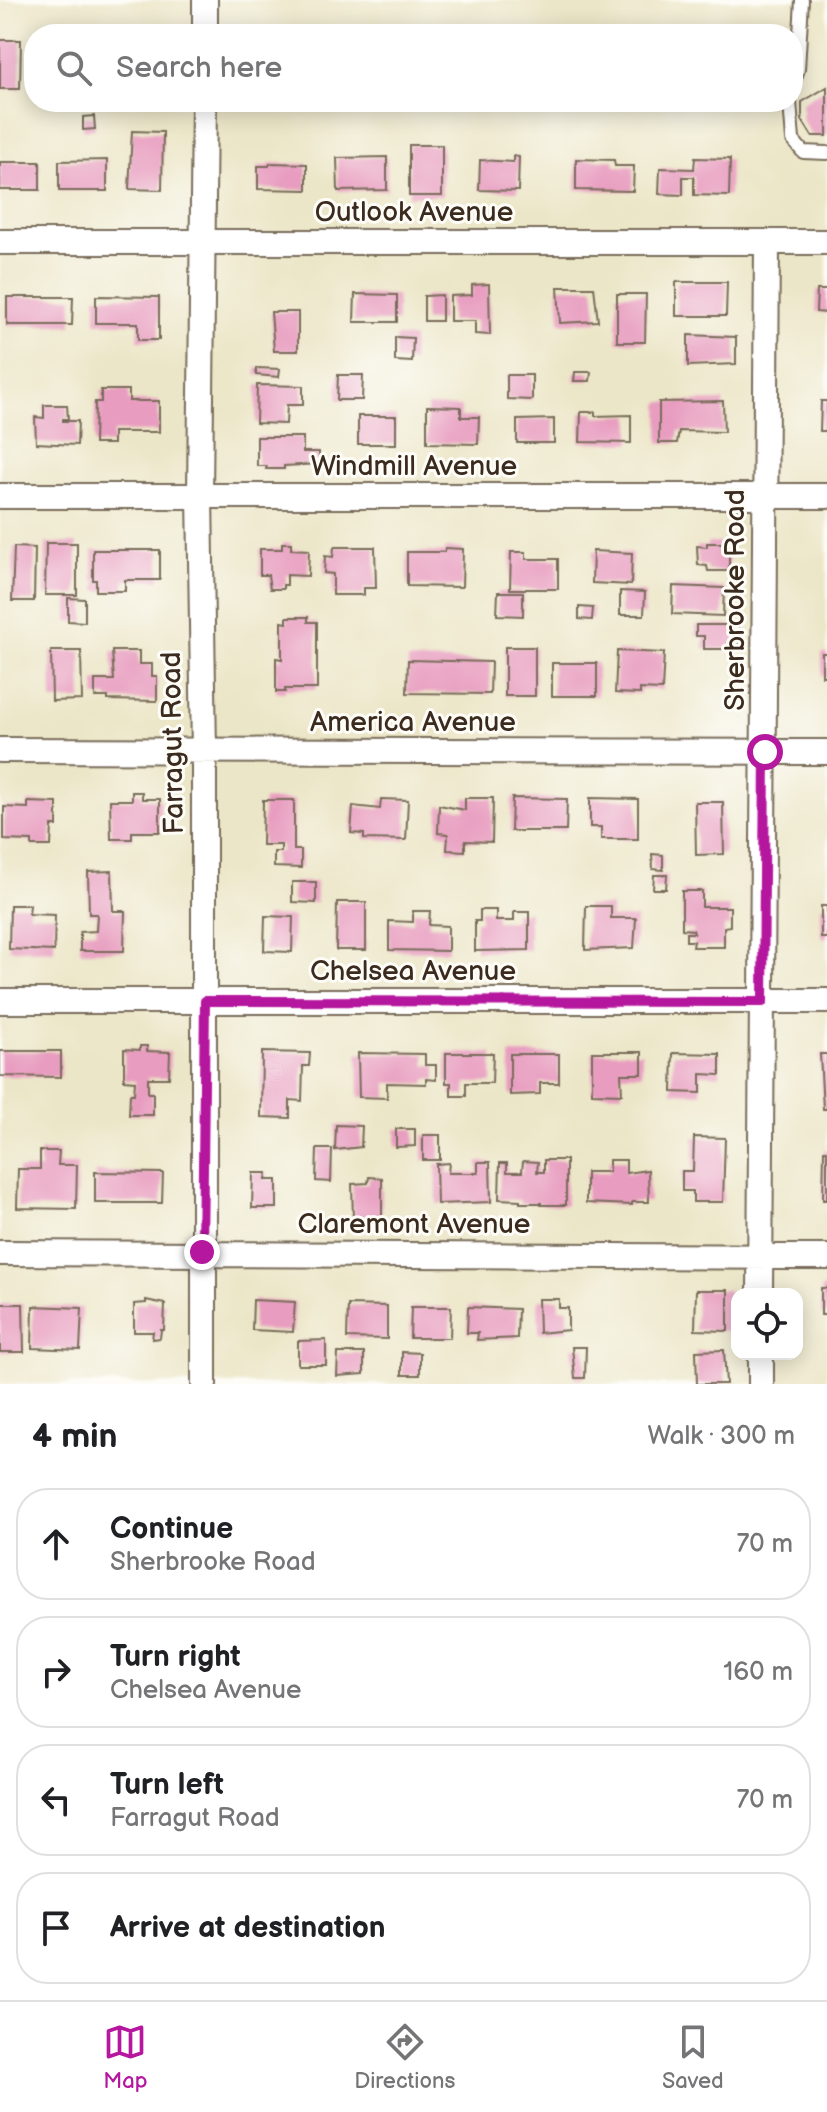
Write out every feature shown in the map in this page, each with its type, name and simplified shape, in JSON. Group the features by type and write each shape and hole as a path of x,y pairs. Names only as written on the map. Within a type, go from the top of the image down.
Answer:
{"street":[{"path":"205,0 205,24"},
{"name":"Farragut Road","path":"204,112 200,495 204,752 204,1384"},
{"name":"Outlook Avenue","path":"0,242 827,242"},
{"name":"Sherbrooke Road","path":"760,1288 767,243"},
{"name":"Windmill Avenue","path":"0,496 827,496"},
{"name":"America Avenue","path":"0,750 827,752"},
{"name":"Chelsea Avenue","path":"0,1001 827,1001"},
{"name":"Claremont Avenue","path":"0,1253 827,1257"},
{"path":"761,1360 761,1384"}],"lane":[{"path":"801,24 802,0"},
{"path":"791,112 793,140 803,152 827,153"}],"building":[{"path":"0,40 21,40 20,89 0,89"},
{"path":"827,87 827,136 812,136 802,120 803,101"},
{"path":"94,116 95,129 83,130 83,117"},
{"path":"132,131 163,132 162,190 129,189"},
{"path":"409,145 442,145 442,196 409,196"},
{"path":"513,156 519,157 518,191 479,190 480,160 513,162"},
{"path":"387,157 387,190 338,191 337,158"},
{"path":"695,158 730,159 729,196 694,195 694,177 683,177 683,195 659,194 660,168 694,169"},
{"path":"576,159 614,160 615,166 634,166 633,191 576,190"},
{"path":"107,160 107,191 59,191 59,161"},
{"path":"0,162 40,162 40,190 0,190"},
{"path":"270,163 307,164 307,190 258,189 258,166 269,166"},
{"path":"676,282 727,282 726,316 676,316"},
{"path":"489,284 490,335 475,334 475,321 450,321 450,296 472,295 472,285"},
{"path":"558,287 594,287 598,321 560,323"},
{"path":"817,290 827,290 827,313 816,312"},
{"path":"355,294 397,295 397,322 354,322"},
{"path":"617,294 646,294 645,342 617,342"},
{"path":"442,295 442,321 424,321 424,296"},
{"path":"96,296 159,297 159,340 138,340 138,323 96,323"},
{"path":"7,297 73,297 72,325 7,325"},
{"path":"271,312 298,312 298,351 274,351"},
{"path":"688,335 736,337 736,364 688,366"},
{"path":"395,337 413,338 412,362 395,361"},
{"path":"256,368 280,369 279,377 256,375"},
{"path":"575,372 591,372 590,381 574,381"},
{"path":"338,375 363,375 362,400 337,400"},
{"path":"507,375 532,375 532,400 507,399"},
{"path":"257,385 303,386 303,405 287,405 286,424 256,423"},
{"path":"101,390 129,390 129,401 159,401 159,432 113,432 113,444 94,444 95,402 101,402"},
{"path":"723,401 724,432 679,431 677,443 659,443 659,402"},
{"path":"821,401 827,401 827,431 820,431"},
{"path":"44,405 67,405 68,419 63,421 78,421 77,445 36,443 35,417 44,418"},
{"path":"427,406 461,407 461,417 479,417 478,444 427,443"},
{"path":"581,412 595,412 595,416 631,415 631,443 580,442"},
{"path":"358,416 396,416 396,444 358,444"},
{"path":"554,419 554,443 517,443 517,420"},
{"path":"257,437 303,437 303,452 319,452 319,464 284,466 284,469 257,466"},
{"path":"46,543 77,543 77,595 45,595"},
{"path":"282,543 291,543 291,549 309,550 308,576 287,575 287,585 283,585 283,589 270,589 268,575 260,575 260,549 282,549"},
{"path":"707,543 729,543 729,571 708,571 707,566 698,565 697,546 707,547"},
{"path":"14,547 35,548 34,601 12,601"},
{"path":"334,547 375,547 376,588 364,588 364,595 333,595 333,574 324,573 325,556 333,557"},
{"path":"445,548 463,549 462,587 407,586 407,552 444,552"},
{"path":"93,550 160,550 160,580 125,580 125,591 96,591"},
{"path":"593,551 632,553 631,585 592,583"},
{"path":"511,552 526,552 526,559 558,559 558,589 510,589"},
{"path":"673,586 724,588 723,616 672,614"},
{"path":"620,591 645,592 644,615 620,615"},
{"path":"498,592 523,592 523,616 497,615"},
{"path":"68,598 85,599 85,622 68,621"},
{"path":"579,607 593,608 592,620 579,619"},
{"path":"287,617 308,617 308,622 317,622 317,689 276,692 276,658 282,659 282,622 287,623"},
{"path":"696,625 738,625 739,649 704,649 704,636 696,636"},
{"path":"505,647 535,647 535,696 505,696"},
{"path":"51,651 81,651 82,700 52,701"},
{"path":"112,651 139,651 139,664 152,664 152,676 157,676 157,701 95,697 95,680 114,680"},
{"path":"617,651 664,653 662,690 640,689 640,694 615,693"},
{"path":"822,653 827,653 827,676 822,676"},
{"path":"408,660 491,662 490,694 407,693"},
{"path":"552,663 597,663 597,696 552,696"},
{"path":"132,792 142,792 142,799 160,799 160,832 132,832 132,839 111,839 110,800 132,800"},
{"path":"465,798 493,798 492,842 465,841 465,851 447,850 448,834 438,833 439,805 465,810"},
{"path":"512,798 567,799 566,831 511,831"},
{"path":"590,798 638,799 638,839 601,839 601,827 590,827"},
{"path":"381,799 408,800 406,840 364,839 364,834 351,833 353,806 380,809"},
{"path":"263,800 294,800 294,850 301,850 301,868 274,867 274,852 281,852 281,845 262,845"},
{"path":"28,802 57,803 57,826 52,826 51,846 32,846 32,841 4,840 4,807 28,808"},
{"path":"695,802 723,802 724,854 696,855"},
{"path":"652,854 663,855 663,870 653,869"},
{"path":"112,871 113,911 125,911 124,951 80,951 80,932 96,931 97,914 89,914 88,872"},
{"path":"654,875 667,875 666,889 653,889"},
{"path":"292,882 316,882 316,903 292,902"},
{"path":"682,891 702,891 702,907 730,907 730,926 724,927 724,947 693,947 694,941 686,941 686,933 694,933 693,930 682,929"},
{"path":"337,902 366,902 366,950 336,950"},
{"path":"10,905 30,905 29,914 55,915 54,951 9,949"},
{"path":"586,906 611,906 611,918 636,918 634,948 585,950"},
{"path":"821,906 827,906 827,938 821,938"},
{"path":"480,910 496,910 496,921 514,921 514,912 529,912 529,950 475,951 475,921 480,921"},
{"path":"413,911 430,911 429,925 448,926 448,951 389,950 389,921 413,922"},
{"path":"265,916 293,917 292,952 264,951"},
{"path":"140,1046 147,1046 147,1051 170,1052 169,1078 148,1078 148,1093 153,1093 153,1115 129,1115 130,1094 134,1094 135,1081 124,1080 124,1049 140,1050"},
{"path":"0,1051 61,1051 61,1077 0,1076"},
{"path":"262,1052 310,1053 309,1066 303,1066 302,1101 290,1100 290,1118 261,1117"},
{"path":"592,1052 642,1052 642,1074 621,1074 622,1094 592,1093"},
{"path":"358,1053 425,1054 425,1065 436,1065 436,1080 426,1079 426,1084 387,1083 387,1098 359,1097"},
{"path":"446,1053 493,1053 492,1083 466,1083 466,1096 451,1096 451,1083 446,1083"},
{"path":"673,1053 720,1054 720,1075 701,1074 701,1093 672,1092"},
{"path":"510,1054 559,1054 559,1083 540,1083 540,1094 510,1095"},
{"path":"820,1054 827,1054 827,1109 823,1109"},
{"path":"336,1125 362,1126 361,1147 335,1150"},
{"path":"396,1129 415,1129 415,1146 396,1147"},
{"path":"423,1135 440,1135 440,1160 423,1160"},
{"path":"694,1137 725,1138 723,1202 693,1202 693,1191 682,1191 682,1171 693,1171"},
{"path":"317,1149 332,1149 331,1182 316,1181"},
{"path":"824,1150 827,1150 827,1200 823,1200"},
{"path":"40,1151 59,1151 58,1165 77,1165 76,1209 17,1208 18,1169 40,1169"},
{"path":"544,1160 566,1160 566,1205 499,1199 500,1163 507,1163 507,1172 522,1172 523,1161 538,1162 537,1172 544,1172"},
{"path":"609,1160 626,1160 626,1173 648,1170 649,1202 632,1202 632,1205 586,1203 586,1172 609,1172"},
{"path":"478,1162 490,1162 491,1202 437,1204 436,1164 449,1163 448,1173 478,1173"},
{"path":"95,1172 163,1173 162,1203 95,1203"},
{"path":"253,1173 267,1173 266,1180 277,1180 277,1208 252,1208"},
{"path":"369,1177 382,1178 382,1218 353,1219 352,1184 368,1183"},
{"path":"821,1288 827,1288 827,1315 821,1315"},
{"path":"696,1290 728,1290 728,1331 695,1330"},
{"path":"538,1299 559,1299 559,1308 568,1308 568,1330 539,1333"},
{"path":"146,1300 165,1304 164,1330 161,1330 160,1338 152,1339 153,1332 134,1332 134,1304 146,1303"},
{"path":"253,1300 295,1302 293,1332 252,1330"},
{"path":"0,1304 23,1304 24,1352 0,1352"},
{"path":"348,1305 387,1306 387,1339 347,1338"},
{"path":"33,1306 82,1308 80,1350 32,1348"},
{"path":"411,1307 451,1307 450,1338 410,1338"},
{"path":"468,1307 518,1309 517,1338 477,1340 478,1333 467,1333"},
{"path":"326,1340 326,1365 298,1365 298,1341"},
{"path":"572,1347 586,1347 585,1378 575,1378"},
{"path":"724,1350 726,1384 697,1384 696,1351"},
{"path":"402,1352 420,1353 420,1375 402,1375"},
{"path":"338,1353 364,1353 364,1374 337,1376"}],"route":[{"path":"202,1252 205,1001 763,1002 765,752"}]}
